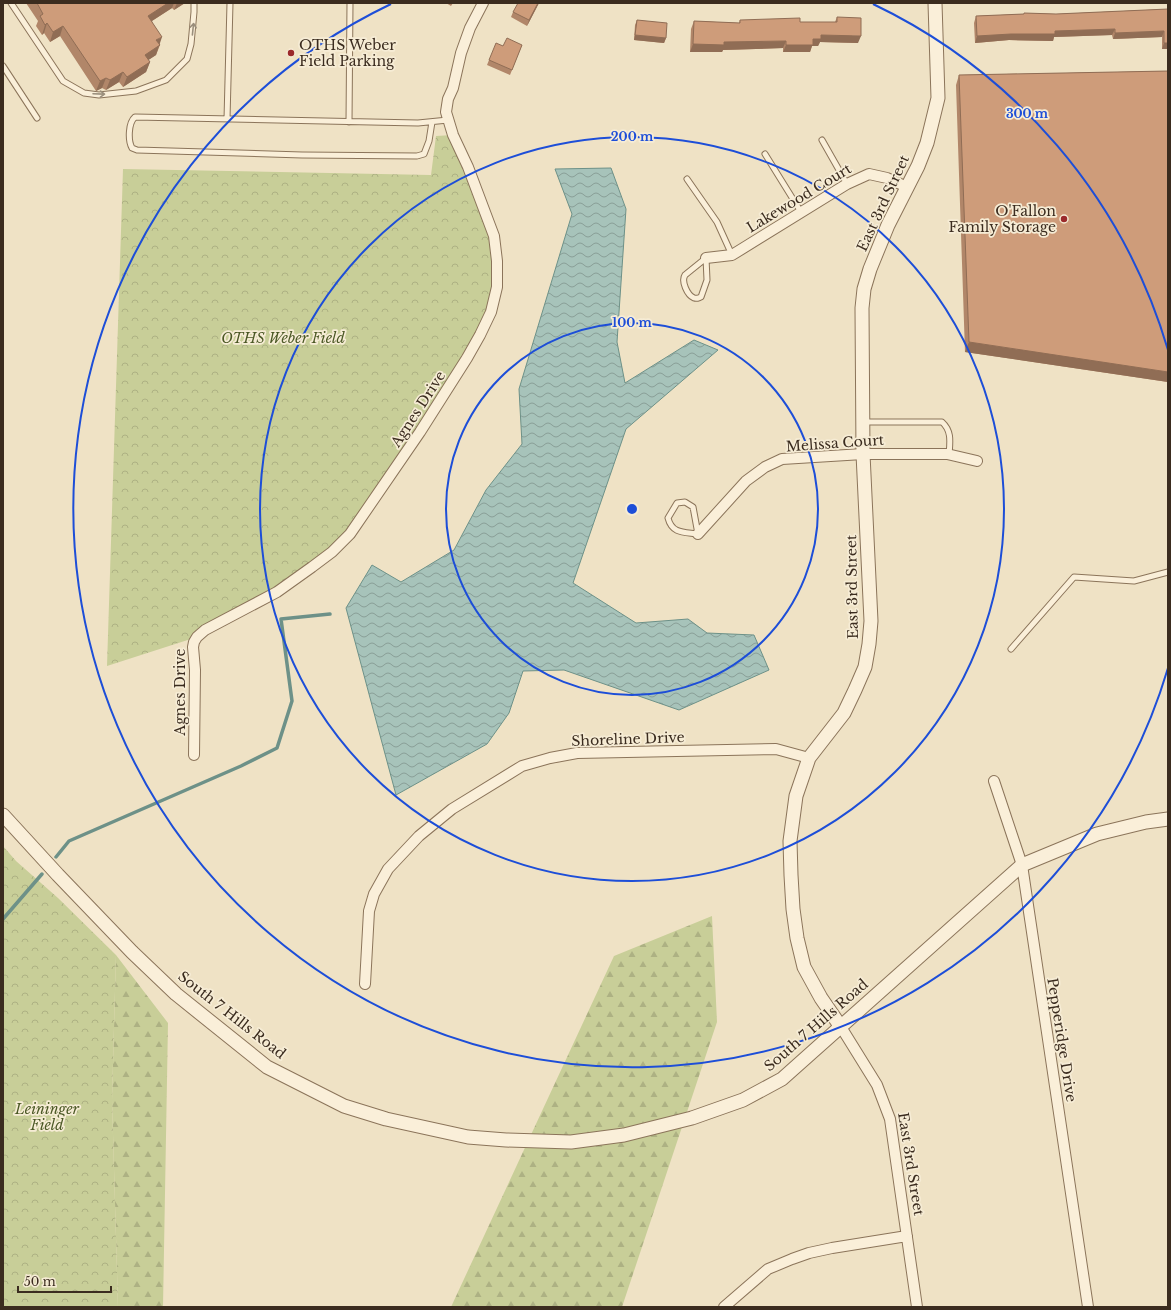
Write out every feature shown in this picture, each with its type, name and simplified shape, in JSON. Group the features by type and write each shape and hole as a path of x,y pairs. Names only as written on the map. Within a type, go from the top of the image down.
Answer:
{"street":[{"name":"Agnes Drive","path":"194,755 195,670 193,647 197,637 205,630 277,592 332,552 350,534 467,358 491,312 497,287 497,261 494,236 468,167 453,135 446,112 461,54 470,28 483,3"},
{"name":"East 3rd Street","path":"917,1307 890,1119 877,1086 841,1027 821,998 804,967 793,909 790,841 796,796 809,758 844,714 865,667 870,644 871,621 863,454 862,308 864,289 870,269 888,225 918,166 927,143 938,98 935,3"},
{"name":"Lakewood Court","path":"706,258 732,256 847,184 869,174 887,178 907,187"},
{"name":"Melissa Court","path":"698,534 746,481 766,467 782,459 863,454 949,455 977,461"},
{"name":"Shoreline Drive","path":"365,984 369,911 374,894 388,869 419,836 452,809 522,766 550,758 577,753 776,749 809,758"},
{"name":"Pepperidge Drive","path":"994,781 1022,864 1088,1307"},
{"name":"South 7 Hills Road","path":"3,815 137,957 176,994 267,1067 344,1106 386,1119 468,1137 571,1142 624,1134 692,1118 743,1100 782,1079 1022,864 1097,834 1146,822 1168,819"},
{"path":"724,1307 768,1270 792,1259 809,1253 832,1248 907,1236"}],"lane":[{"path":"11,3 63,81 84,93 99,95 136,91 166,80 187,59 191,44 194,3"},
{"path":"227,119 230,3"},
{"path":"349,122 350,3"},
{"path":"3,66 37,118"},
{"path":"432,122 429,141 424,154 417,156 302,155 137,150 132,148 130,144 130,124 135,117 418,123 448,120"},
{"path":"822,140 847,184"},
{"path":"765,154 801,212"},
{"path":"687,179 717,222 732,256"},
{"path":"706,258 707,280 701,297 692,297 683,283 683,278 706,258"},
{"path":"863,422 942,422 948,427 950,441 949,455"},
{"path":"685,502 692,507 698,534 677,531 670,526 668,518 677,503 685,502"},
{"path":"1011,649 1074,577 1134,581 1168,572"}],"green space":[{"name":"OTHS Weber Field","path":"453,135 486,213 497,287 480,335 332,552 197,637 107,666 123,169 431,175 436,136"},
{"name":"Leininger Field","path":"3,846 16,861 58,898 116,955 112,1100 118,1307 3,1307"},
{"path":"712,916 717,1022 622,1307 451,1307 614,956"},
{"path":"116,955 168,1023 163,1307 118,1307 112,1100"}],"water":[{"path":"611,168 626,209 617,342 625,383 694,340 718,350 626,429 573,583 636,623 688,619 707,633 754,635 769,670 679,710 564,670 523,671 509,713 487,744 396,795 346,608 372,565 401,582 454,550 486,490 522,444 519,389 572,214 555,169"}],"building":[{"path":"37,3 168,3 148,16 162,37 156,40 160,45 145,55 150,62 127,77 123,72 110,80 106,78 100,81 63,26 53,32 47,23 45,25 40,16 43,14"},
{"path":"518,3 538,3 529,20 513,12"},
{"path":"1168,9 1168,43 1164,43 1164,31 1115,33 1115,29 1055,31 1055,34 977,36 976,16 1024,13 1056,14"},
{"path":"837,17 861,18 861,36 821,35 821,39 813,39 813,45 786,45 786,41 724,42 724,45 693,44 694,21 740,23 740,20 800,18 800,22 837,22"},
{"path":"637,20 667,23 666,38 635,35"},
{"path":"507,38 522,45 512,70 489,60 496,43 503,46"},
{"name":"O'Fallon Family Storage","path":"1168,71 1168,372 969,342 959,75"}],"waterway":[{"path":"56,857 69,841 241,766 277,748 292,701 281,619 330,614"},
{"path":"3,919 42,874"}],"place":[{"name":"OTHS Weber Field Parking","path":"291,53"},
{"name":"O'Fallon Family Storage","path":"1064,219"}]}
